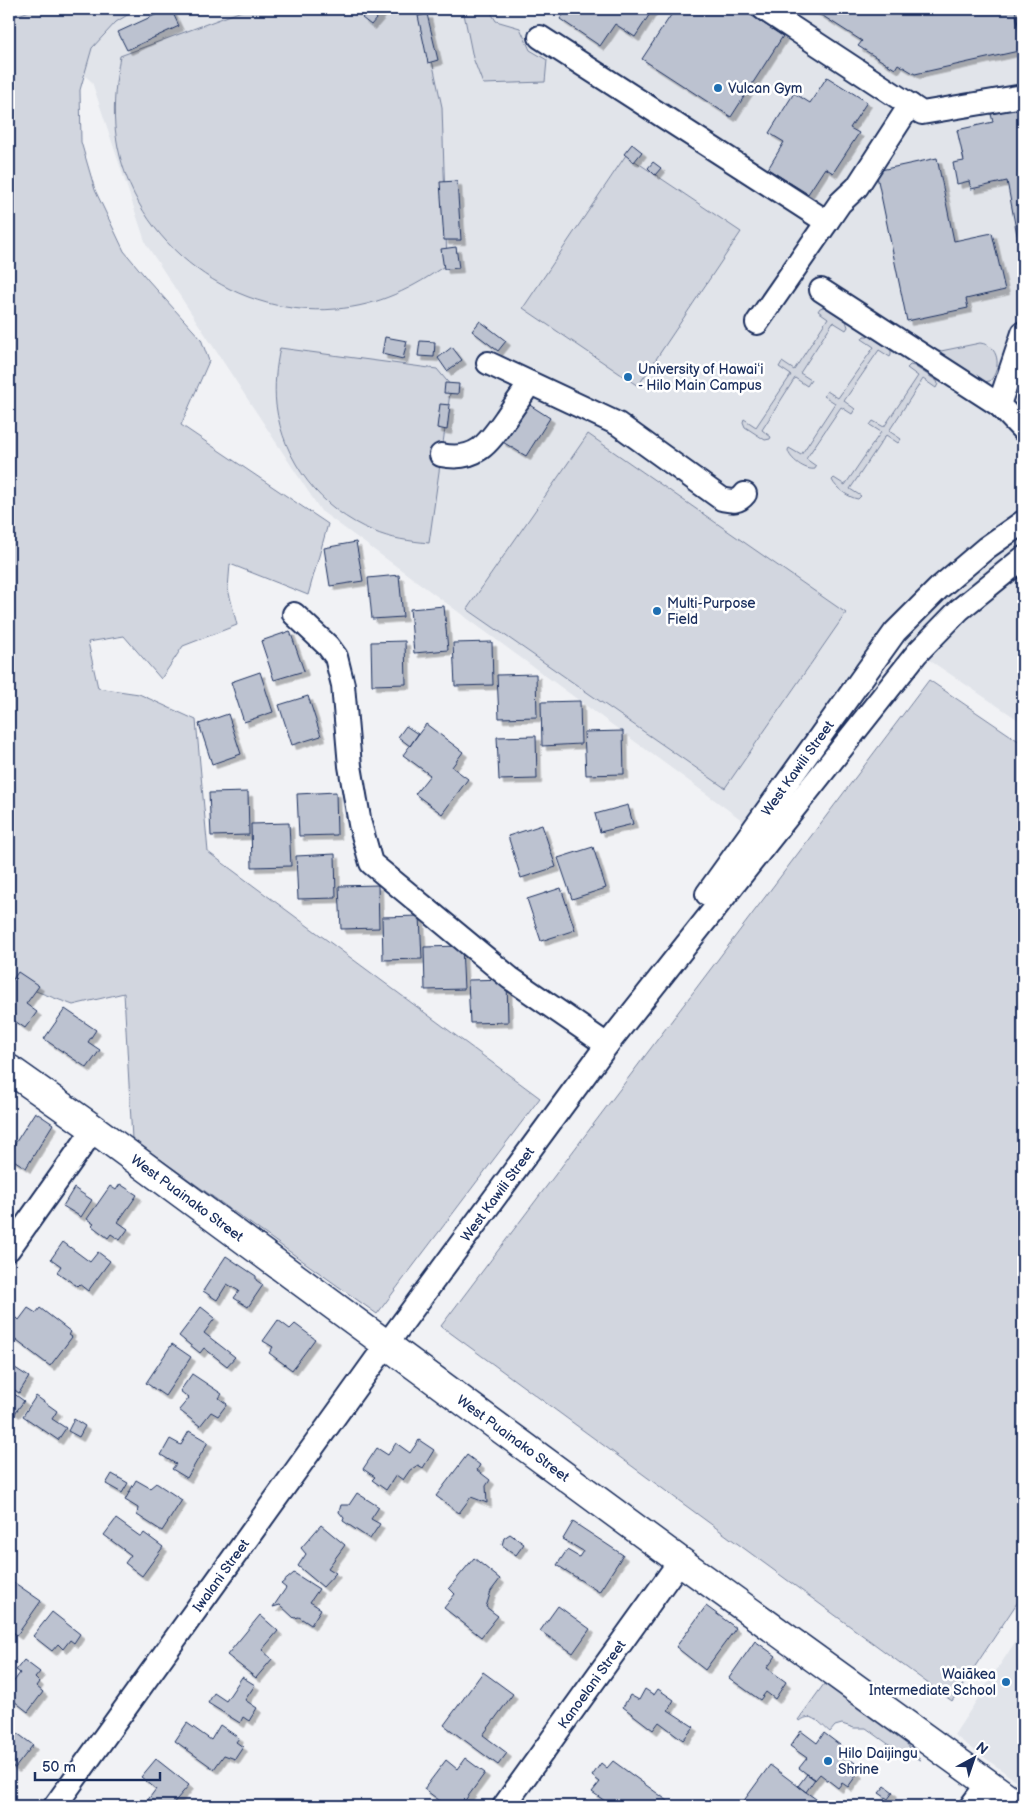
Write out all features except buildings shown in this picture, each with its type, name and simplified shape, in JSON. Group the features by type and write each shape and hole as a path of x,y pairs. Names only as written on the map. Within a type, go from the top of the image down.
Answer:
{"highway":[{"name":"West Puainako Street","path":"9,1069 94,1129 680,1561 1019,1806"}],"street":[{"path":"764,9 922,113 1023,96"},
{"path":"540,37 827,222"},
{"path":"757,324 840,203 858,187 910,105"},
{"path":"820,290 999,405 1023,430"},
{"path":"999,405 1023,333"},
{"path":"488,363 618,424 722,499 733,502 742,499 745,494"},
{"path":"441,455 451,457 464,456 473,454 483,447 494,435 530,383"},
{"name":"West Kawili Street","path":"607,1045 709,891 895,632 939,588 986,548 1023,522"},
{"name":"West Kawili Street","path":"387,1344 607,1045 917,653 959,610 1023,558"},
{"path":"294,614 328,646 336,657 344,684 350,766 360,824 371,863 510,978 607,1045"},
{"path":"9,1249 94,1129"},
{"name":"Iwalani Street","path":"55,1806 387,1344"},
{"name":"Kanoelani Street","path":"504,1806 680,1561"},
{"path":"971,1806 988,1783"}],"shaded area":[{"name":"University of Hawaiʻi - Hilo Main Campus","path":"9,9 1023,9 1023,723 883,629 746,823 321,511 146,244 92,82 19,16 9,15"},
{"path":"29,9 137,9 116,22 92,48 80,90 81,142 95,190 124,251 201,339 209,361 181,425 328,524 308,595 230,564 228,589 237,625 183,646 161,679 124,636 88,642 98,688 139,694 196,720 208,852 540,1098 377,1314 132,1139 124,993 73,1005 9,981 9,38 11,18 29,11"},
{"path":"247,9 421,9 442,107 447,264 422,281 381,300 336,309 296,309 257,300 221,285 189,263 161,235 139,203 123,167 114,118 115,91 120,56"},
{"path":"463,9 497,9 490,11 496,21 520,28 530,50 547,60 545,82 483,84 473,58"},
{"path":"626,155 741,232 638,386 523,308"},
{"path":"823,307 827,307 846,321 848,327 846,330 833,322 800,373 811,380 807,386 795,378 762,430 771,437 765,440 745,427 744,419 756,427 791,375 779,367 782,362 794,370 828,318 818,311"},
{"path":"864,336 870,336 891,350 891,355 890,357 879,350 844,401 855,409 852,414 841,407 806,459 816,466 815,469 807,468 791,457 788,450 789,448 801,455 835,403 824,396 827,391 838,398 874,347 862,339"},
{"path":"980,343 991,348 997,358 996,370 990,381 983,382 936,352"},
{"path":"280,348 437,369 451,386 429,543 387,536 354,522 321,497 308,481 296,464 280,426 275,391 276,369"},
{"path":"910,365 937,381 938,384 936,388 923,379 889,431 901,439 898,443 886,435 850,489 861,496 858,499 851,497 840,490 832,480 834,478 845,485 881,432 870,425 873,421 884,427 918,376 907,368"},
{"name":"Multi-Purpose Field","path":"588,434 846,613 725,788 467,609"},
{"path":"929,680 1023,744 1023,1594 952,1701 441,1326"},
{"name":"Waiākea Intermediate School","path":"1023,1630 1023,1786 954,1735"},
{"path":"824,1684 908,1745 911,1752 921,1760 898,1751 866,1728 854,1728 842,1724 835,1726 830,1732 813,1718 809,1717 798,1720"}],"place":[{"name":"Vulcan Gym","path":"718,88"},
{"name":"University of Hawaiʻi - Hilo Main Campus","path":"628,377"},
{"name":"Multi-Purpose Field","path":"657,611"},
{"name":"Waiākea Intermediate School","path":"1006,1682"},
{"name":"Hilo Daijingu Shrine","path":"828,1761"}]}
